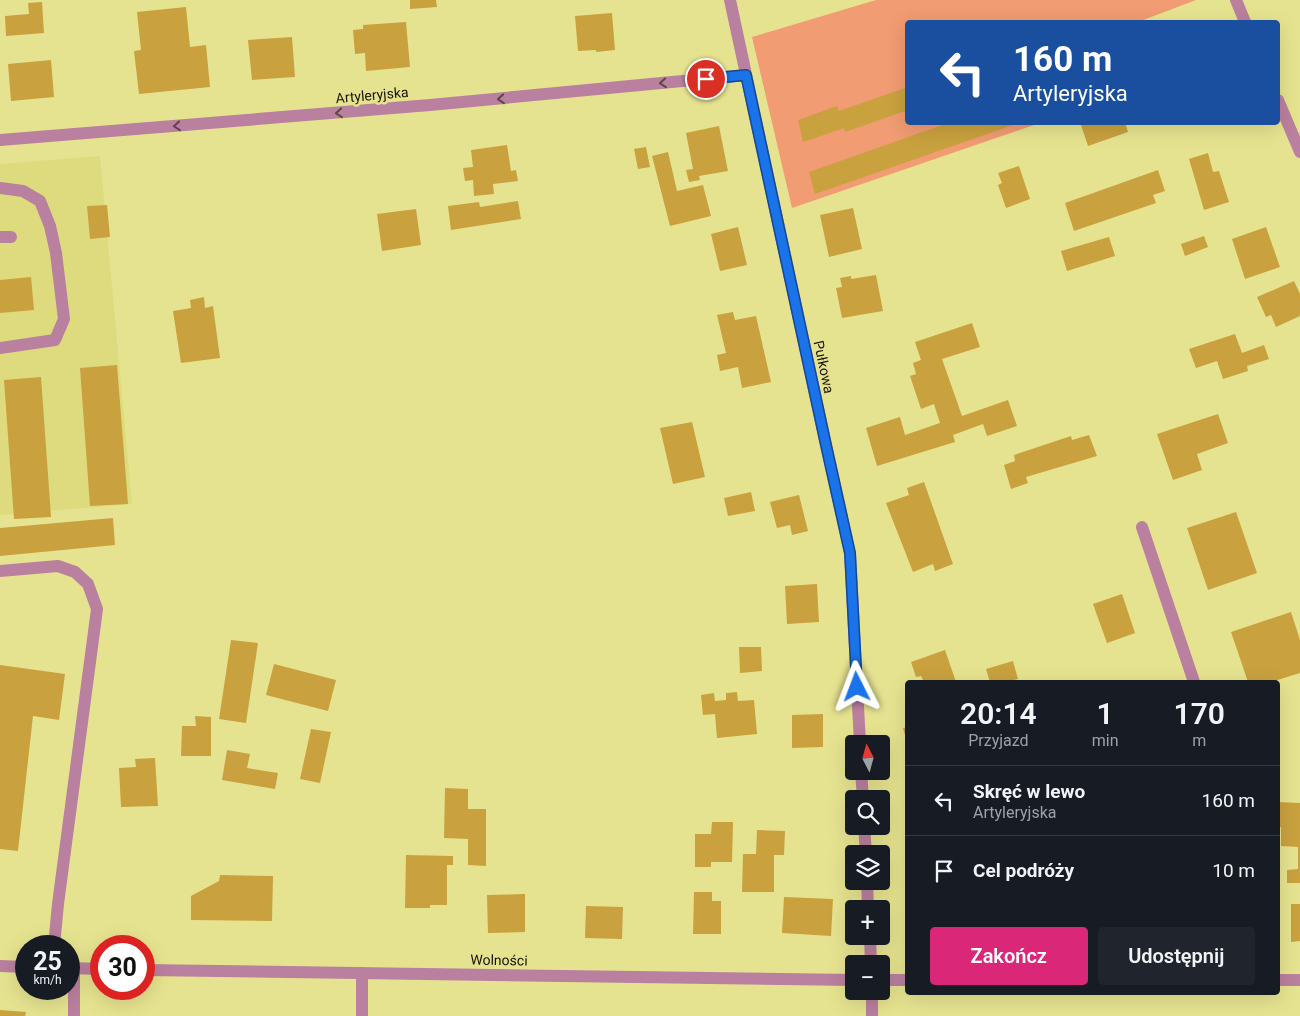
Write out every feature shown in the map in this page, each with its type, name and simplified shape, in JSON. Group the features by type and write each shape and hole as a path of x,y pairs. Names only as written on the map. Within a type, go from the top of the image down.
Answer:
{"street":[{"name":"Pułkowa","path":"730,0 850,553 860,735"},
{"path":"1236,0 1244,20"},
{"name":"Artyleryjska","path":"0,140 430,105 746,75"},
{"path":"1280,105 1300,152"},
{"path":"0,188 23,191 40,201 50,226 56,253 64,319 55,340 0,348"},
{"path":"1142,527 1193,680"},
{"path":"0,571 58,566 75,572 88,584 97,609 55,935"},
{"path":"0,966 15,967"},
{"name":"Wolności","path":"155,970 845,980"},
{"path":"362,973 362,1016"},
{"path":"890,980 905,980"},
{"path":"1280,980 1300,980"},
{"path":"73,1000 74,1016"},
{"path":"872,1000 872,1016"}],"shaded area":[{"path":"876,0 1196,0 1143,20 905,20 905,125 1034,125 792,208 752,37"},
{"path":"100,156 132,504 0,515 0,164"}],"building":[{"path":"410,0 436,0 437,7 410,9"},
{"path":"42,2 44,33 6,36 5,16 29,14 28,3"},
{"path":"186,7 190,47 206,45 210,87 139,94 134,51 141,50 137,12"},
{"path":"612,13 615,50 578,51 575,16"},
{"path":"406,22 410,67 366,71 365,53 355,54 353,30 363,29 363,25"},
{"path":"292,37 295,77 252,80 248,40"},
{"path":"51,60 54,97 11,101 8,64"},
{"path":"905,88 905,111 845,132 844,128 803,142 798,120 837,106 839,111"},
{"path":"942,125 1013,125 815,194 809,172"},
{"path":"1081,125 1126,125 1128,132 1088,146"},
{"path":"719,126 728,171 699,176 700,180 689,182 686,170 693,169 686,133"},
{"path":"507,145 511,171 516,170 518,181 493,184 494,194 474,196 473,180 465,181 463,168 473,167 471,150"},
{"path":"646,147 650,167 638,169 634,149"},
{"path":"668,152 677,191 703,185 711,216 670,226 652,156"},
{"path":"1208,153 1213,172 1219,171 1229,202 1204,210 1189,159"},
{"path":"1019,166 1030,199 1006,208 998,185 1002,183 998,173"},
{"path":"1158,170 1165,191 1153,195 1156,203 1074,231 1065,203"},
{"path":"518,201 521,219 451,230 448,206 479,202 480,207"},
{"path":"107,205 110,237 90,239 87,206"},
{"path":"853,208 862,249 829,257 820,215"},
{"path":"416,209 421,245 382,251 377,214"},
{"path":"738,227 747,265 720,271 711,234"},
{"path":"1266,227 1280,267 1245,279 1232,239"},
{"path":"1204,236 1208,247 1185,256 1181,244"},
{"path":"1109,237 1115,256 1067,271 1061,251"},
{"path":"876,275 883,311 842,318 836,288 842,287 840,278 851,276 851,279"},
{"path":"31,277 34,310 0,313 0,280"},
{"path":"1294,281 1300,294 1300,316 1276,327 1271,315 1266,317 1257,297"},
{"path":"204,297 205,308 213,306 220,358 181,363 173,311 191,308 190,300"},
{"path":"733,312 735,320 756,316 771,382 742,388 738,367 720,371 717,355 726,353 717,315"},
{"path":"972,323 980,347 942,359 962,416 1008,400 1017,426 987,436 983,424 953,435 955,442 877,466 866,428 900,417 905,435 940,423 934,404 921,409 910,376 916,374 913,363 921,360 915,342"},
{"path":"1235,334 1242,353 1264,345 1269,359 1247,366 1248,371 1223,379 1217,361 1196,368 1189,349"},
{"path":"117,365 128,504 90,506 80,368"},
{"path":"41,377 51,517 14,519 4,380"},
{"path":"1218,414 1228,443 1197,454 1202,470 1173,480 1157,434"},
{"path":"692,422 705,477 673,484 660,428"},
{"path":"1089,435 1097,456 1026,477 1028,483 1011,489 1004,465 1015,461 1014,455 1071,436 1072,440"},
{"path":"924,482 953,564 935,571 933,564 913,572 886,503 909,495 907,488"},
{"path":"751,492 755,511 728,516 724,498"},
{"path":"799,495 808,531 792,535 790,525 777,528 770,502"},
{"path":"1236,512 1257,573 1208,590 1187,528"},
{"path":"113,518 115,545 0,556 0,528"},
{"path":"817,584 819,622 787,624 785,586"},
{"path":"1122,594 1135,633 1107,643 1093,604"},
{"path":"1291,612 1300,640 1300,673 1277,680 1247,680 1231,632"},
{"path":"231,640 258,643 246,723 219,719"},
{"path":"739,647 761,647 762,671 740,673"},
{"path":"945,650 955,680 923,680 921,676 916,677 911,662"},
{"path":"1013,661 1018,679 989,680 986,669"},
{"path":"274,664 336,680 328,711 266,695"},
{"path":"0,665 65,674 59,720 33,716 18,851 0,849"},
{"path":"737,692 738,701 754,700 757,734 717,738 715,714 703,715 701,695 714,693 715,701 726,700 726,693"},
{"path":"823,714 823,747 792,748 792,715"},
{"path":"195,716 211,717 211,756 181,756 182,726 196,726"},
{"path":"311,729 331,732 320,783 300,779"},
{"path":"227,750 250,754 247,768 278,773 275,789 222,780"},
{"path":"155,758 158,806 121,807 119,768 136,767 135,759"},
{"path":"445,788 468,789 468,809 486,809 486,866 468,865 468,839 444,838"},
{"path":"1280,802 1300,803 1300,883 1287,883 1287,870 1298,869 1298,847 1281,846"},
{"path":"712,822 733,822 732,862 711,862 711,867 695,867 695,834 711,834"},
{"path":"757,830 785,831 784,855 774,855 774,892 742,892 743,854 756,854"},
{"path":"406,855 453,856 453,865 447,865 447,905 430,905 430,908 405,908"},
{"path":"220,875 273,876 272,921 191,920 191,896 219,881"},
{"path":"694,892 712,892 712,901 721,901 721,934 693,934"},
{"path":"525,894 525,932 488,933 487,895"},
{"path":"784,897 833,899 831,936 782,933"},
{"path":"1291,904 1300,904 1300,941 1291,942"},
{"path":"586,906 623,907 622,939 585,938"},
{"path":"0,1010 26,1012 25,1016 0,1016"}],"route":[{"path":"706,79 746,75 850,553 857,687"}]}
